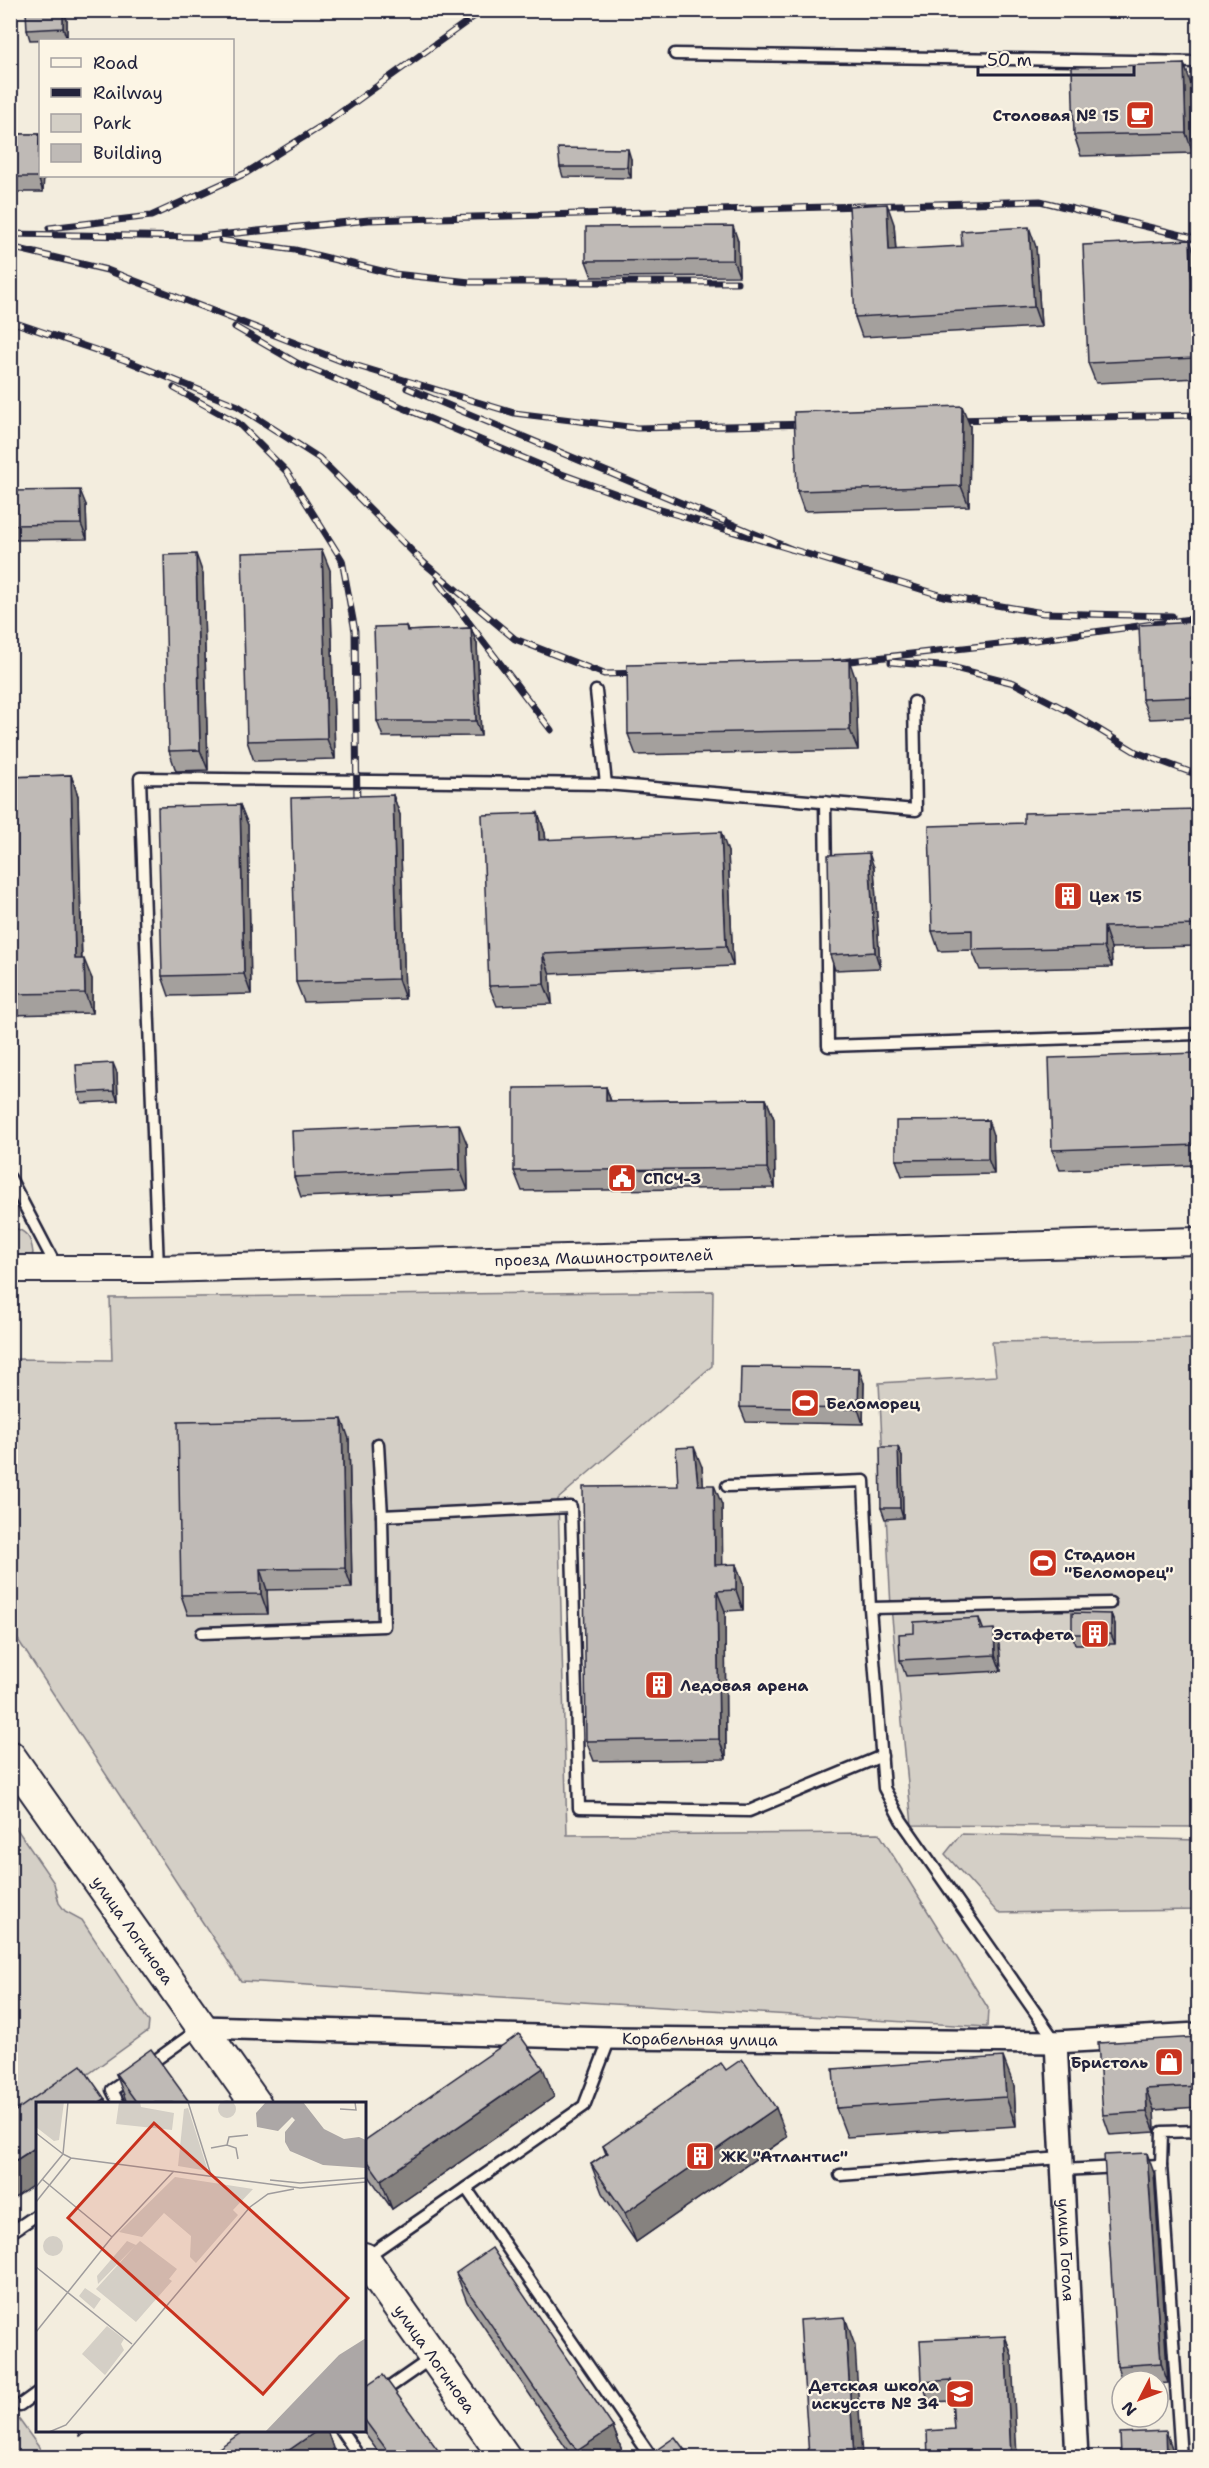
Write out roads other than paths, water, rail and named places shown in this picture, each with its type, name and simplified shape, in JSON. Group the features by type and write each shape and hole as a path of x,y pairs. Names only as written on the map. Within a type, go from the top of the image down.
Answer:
{"main road":[{"name":"улица Логинова","path":"10,1756 255,2102"},
{"name":"улица Логинова","path":"366,2261 505,2457"}],"street":[{"name":"проезд Машиностроителей","path":"10,1269 158,1269 1198,1241"},
{"name":"Корабельная улица","path":"202,2027 610,2038 1056,2042 1198,2034"},
{"name":"улица Гоголя","path":"1056,2042 1077,2457"}],"lane":[{"path":"675,54 1198,62"},
{"path":"596,690 606,784"},
{"path":"158,1269 140,778 606,784 916,810 914,702"},
{"path":"825,802 828,1046 1198,1034"},
{"path":"10,1178 57,1269"},
{"path":"202,1633 384,1626 378,1444"},
{"path":"727,1486 864,1482 870,1608 884,1788 901,1820 1056,2042"},
{"path":"382,1516 571,1507 579,1808 749,1811 882,1755"},
{"path":"870,1608 1110,1603"},
{"path":"118,2102 112,2090 202,2027"},
{"path":"366,2257 584,2106 610,2038"},
{"path":"1181,2457 1161,2165 1162,2132 1198,2131"},
{"path":"840,2175 1062,2164 1161,2165"},
{"path":"466,2188 652,2457"},
{"path":"10,2233 36,2215"},
{"path":"366,2404 434,2356"},
{"path":"20,2405 36,2393"},
{"path":"342,2432 359,2457"}],"railway":[{"path":"49,228 151,216 246,173 323,125 483,10"},
{"path":"10,234 198,237 369,220 1040,201 1198,239"},
{"path":"221,240 295,250 394,274 470,282 737,282"},
{"path":"10,247 107,270 344,362 514,413 637,428 812,424"},
{"path":"10,321 125,360 238,406 319,458 424,563 515,639 604,674 643,673"},
{"path":"235,327 297,363 559,473 658,509 791,549 407,388"},
{"path":"174,388 238,423 287,472 342,560 355,631 357,811"},
{"path":"950,420 1198,415"},
{"path":"791,549 943,596 1043,613 1172,616"},
{"path":"438,582 551,730"},
{"path":"832,663 1035,640 1198,618"},
{"path":"891,662 951,667 1014,683 1068,711 1136,752 1198,775"}],"place":[{"name":"Столовая № 15","path":"1140,115"},
{"name":"Цех 15","path":"1068,896"},
{"name":"СПСЧ-3","path":"622,1178"},
{"name":"Беломорец","path":"805,1403"},
{"name":"Стадион \"Беломорец\"","path":"1043,1563"},
{"name":"Эстафета","path":"1095,1634"},
{"name":"Ледовая арена","path":"659,1685"},
{"name":"Бристоль","path":"1169,2062"},
{"name":"ЖК \"Атлантис\"","path":"700,2156"},
{"name":"Детская школа искусств № 34","path":"960,2394"}]}
